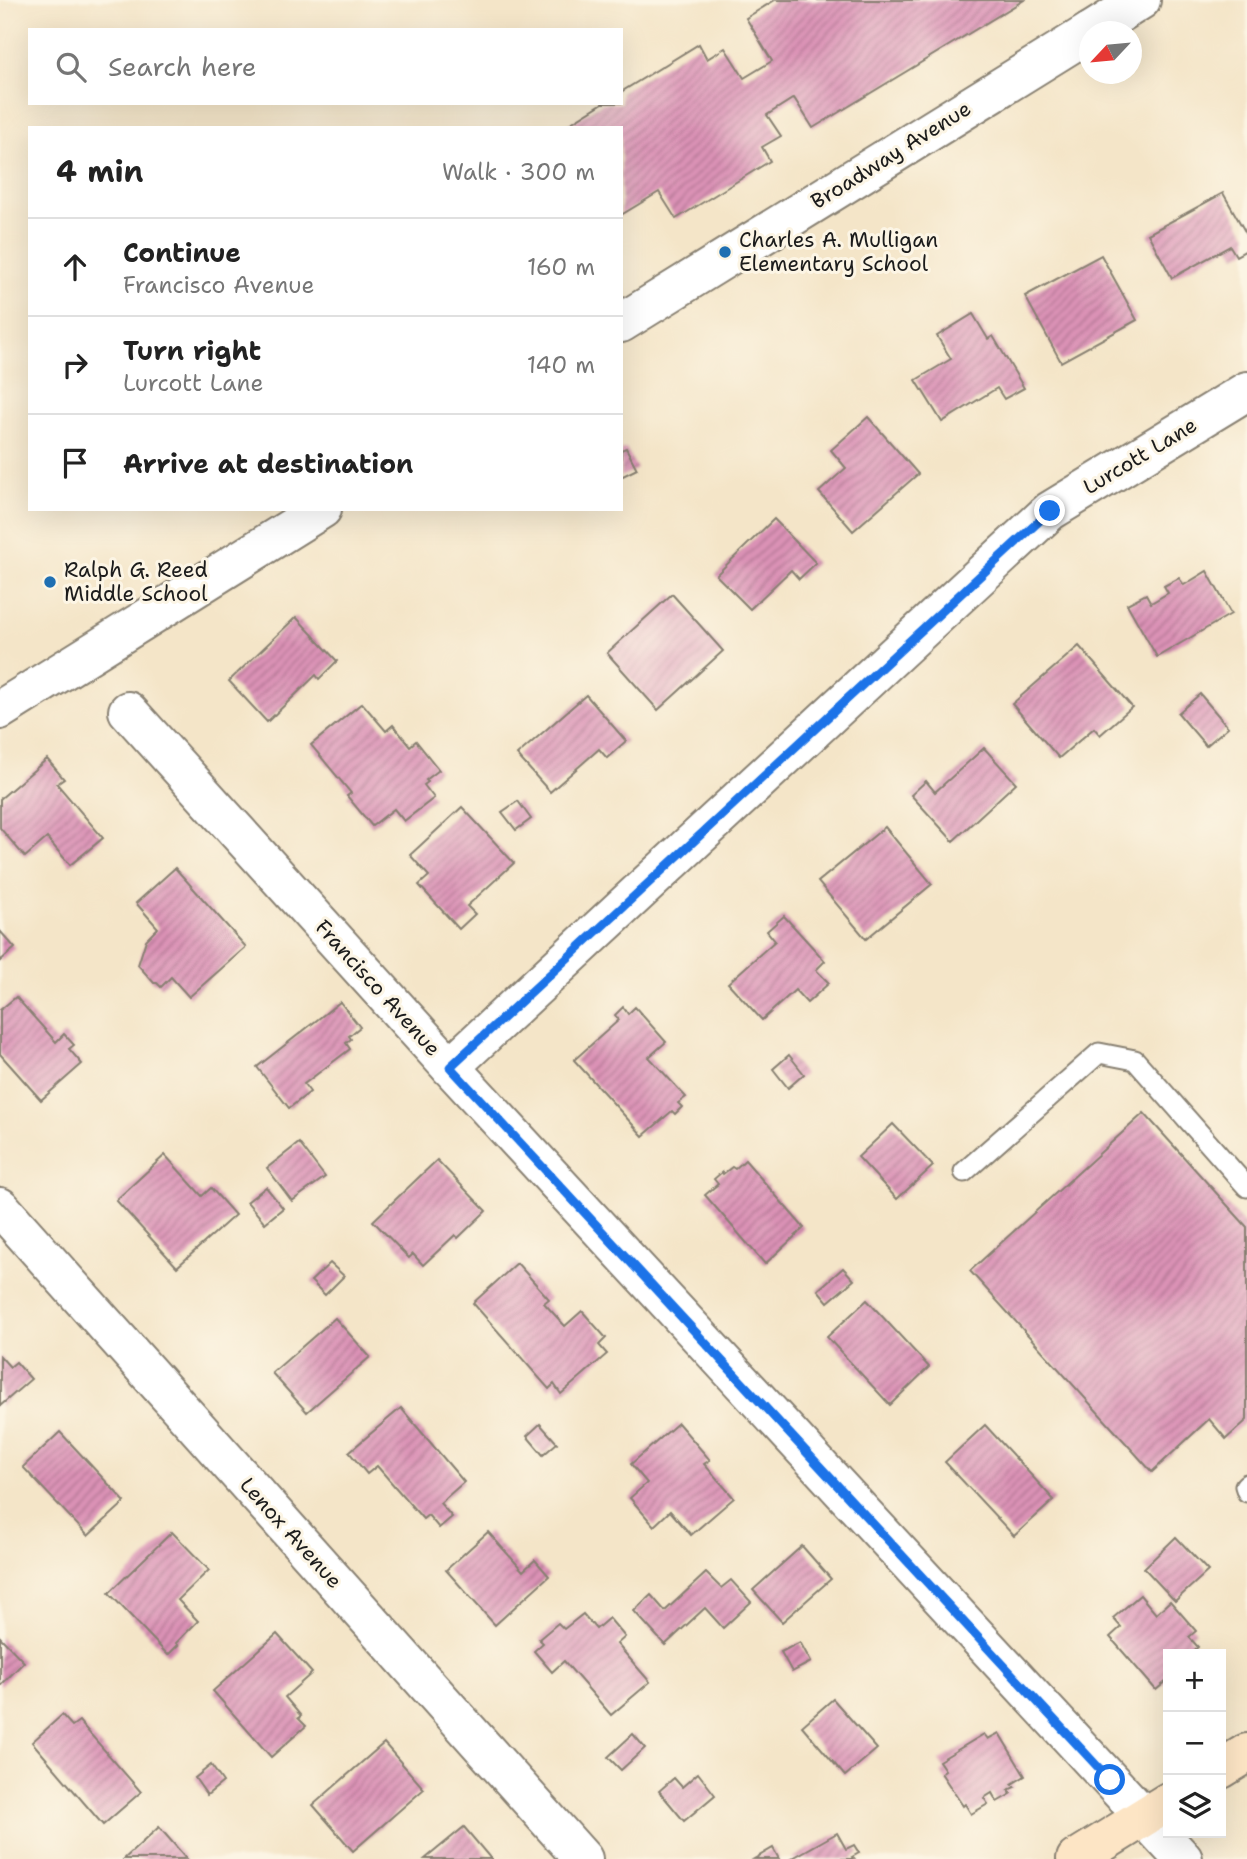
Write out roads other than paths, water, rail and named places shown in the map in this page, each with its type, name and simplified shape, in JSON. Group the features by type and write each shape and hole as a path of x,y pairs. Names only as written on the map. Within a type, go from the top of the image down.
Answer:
{"street":[{"name":"Broadway Avenue","path":"1107,21 1140,0"},
{"name":"Broadway Avenue","path":"623,322 1079,39"},
{"name":"Lurcott Lane","path":"450,1067 1050,511 1247,391"},
{"path":"0,710 319,511"},
{"name":"Francisco Avenue","path":"128,711 450,1067 1156,1809 1183,1859"},
{"name":"Lenox Avenue","path":"0,1207 583,1859"},
{"path":"1226,1766 1247,1753"},
{"path":"1076,1859 1156,1809"}],"lane":[{"path":"964,1172 1099,1053 1135,1060 1247,1187"},
{"path":"1247,1484 1247,1492"}],"place":[{"name":"Charles A. Mulligan Elementary School","path":"725,252"},
{"name":"Ralph G. Reed Middle School","path":"50,582"}]}
